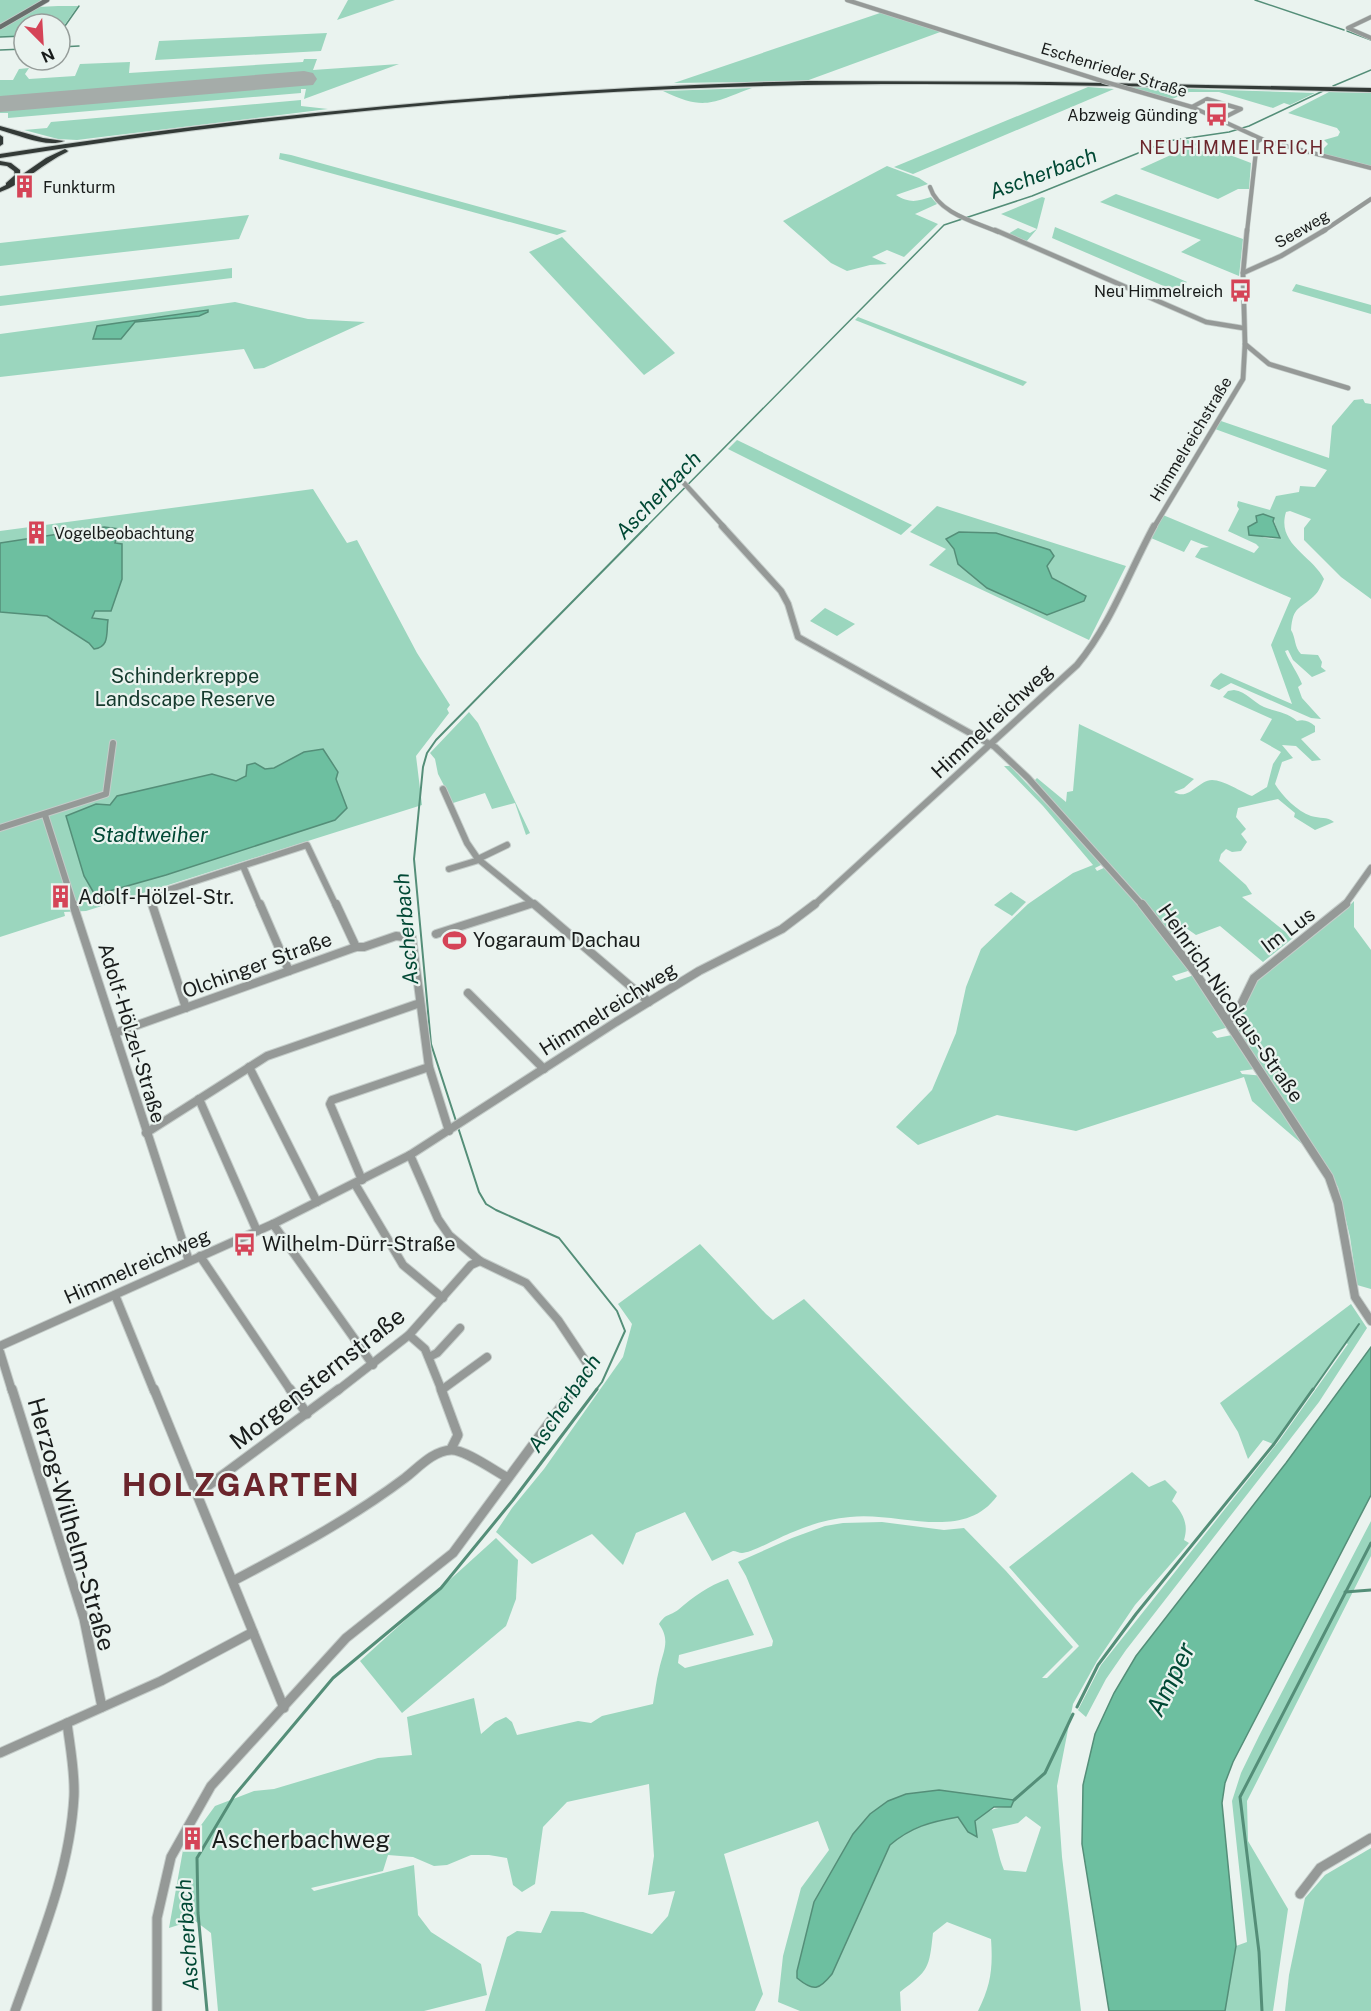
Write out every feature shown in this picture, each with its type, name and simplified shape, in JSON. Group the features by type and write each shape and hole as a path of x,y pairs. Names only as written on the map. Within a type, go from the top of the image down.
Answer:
{"highway":[{"path":"0,156 265,119 394,105 538,94 682,87 911,83 1371,90"},
{"path":"0,128 50,141 107,140"},
{"path":"0,137 0,144"},
{"path":"0,188 21,180 54,155 107,140"},
{"path":"0,163 12,166 18,173 13,181 0,188"}],"street":[{"path":"0,27 46,0"},
{"name":"Eschenrieder Straße","path":"847,0 1102,81 1192,107 1261,139 1371,168"},
{"path":"1371,17 1348,28 1371,39"},
{"path":"1192,107 1208,99 1241,109 1221,119"},
{"name":"Himmelreichstraße","path":"1131,568 1177,486 1243,379 1245,344 1243,273 1254,155 1257,142 1261,139"},
{"path":"930,187 937,203 965,217 1206,322 1243,328"},
{"name":"Seeweg","path":"1243,273 1281,256 1371,200"},
{"path":"1245,344 1269,364 1348,388"},
{"name":"Heinrich-Nicolaus-Straße","path":"686,485 781,591 788,604 798,637 992,745 1028,778 1147,910 1228,1020 1329,1177 1338,1203 1355,1297 1371,1321"},
{"name":"Himmelreichweg","path":"0,1346 273,1224 410,1155 699,971 782,929 816,904 1077,665 1096,642 1131,568"},
{"path":"0,828 106,794 113,743"},
{"path":"443,789 466,843 478,859 583,944 649,1002"},
{"name":"Adolf-Hölzel-Straße","path":"45,815 189,1261"},
{"path":"186,1008 149,896 307,845 356,947"},
{"path":"449,869 478,859 507,845"},
{"path":"243,866 289,971"},
{"name":"Im Lus","path":"1228,1020 1236,1015 1254,978 1348,903 1371,868"},
{"path":"436,934 531,904"},
{"name":"Olchinger Straße","path":"115,1033 356,947 364,947 396,936 412,938 420,1003"},
{"path":"468,993 544,1069"},
{"path":"146,1133 267,1056 420,1003 429,1066 451,1129"},
{"path":"429,1066 332,1100 330,1104 359,1182 404,1265 412,1275 442,1298"},
{"path":"249,1067 317,1202"},
{"path":"199,1099 257,1231"},
{"path":"157,2011 156,1918 171,1857 211,1786 346,1638 453,1553 591,1368 558,1320 526,1283 480,1261 449,1235 438,1219 410,1155"},
{"path":"273,1224 374,1365"},
{"path":"200,1256 307,1414"},
{"name":"Morgensternstraße","path":"197,1494 374,1365 409,1335 471,1265 480,1261"},
{"path":"115,1294 284,1708"},
{"path":"429,1357 437,1353 460,1328"},
{"path":"409,1335 425,1349 442,1389 458,1435 451,1449"},
{"name":"Herzog-Wilhelm-Straße","path":"0,1352 78,1598 102,1707"},
{"path":"442,1389 487,1357"},
{"path":"233,1581 373,1503 432,1457 451,1449 458,1450 508,1479"},
{"path":"0,1753 161,1681 253,1632"},
{"path":"15,2011 51,1911 73,1818 73,1770 67,1723"},
{"path":"1300,1894 1320,1868 1371,1839"}],"green space":[{"path":"0,0 44,0 24,12 12,12 12,19 0,26"},
{"path":"348,0 395,0 337,20"},
{"path":"78,6 72,14 72,12 29,12 38,7"},
{"path":"883,12 943,31 806,81 674,83"},
{"path":"12,22 12,36 0,37 0,29"},
{"path":"327,33 321,51 155,60 159,41"},
{"path":"304,59 317,59 313,70 399,64 304,99 306,89 301,89 301,93 8,118 8,113 0,113 0,80 13,80 17,72 26,72 25,74 29,79 75,76 80,64 130,62 129,73 303,62"},
{"path":"1088,87 1114,89 913,174 894,167"},
{"path":"1129,87 1315,93 1290,105 1284,103 1273,108 1219,92 1189,92 1172,99"},
{"path":"752,88 708,103 689,101 663,91"},
{"path":"1329,92 1371,93 1371,166 1319,153 1328,144 1324,140 1338,136 1340,132 1337,128 1288,113"},
{"path":"301,100 301,106 328,109 77,140 58,139 24,130 47,128 51,122"},
{"path":"1183,138 1197,144 1194,147 1208,154 1217,150 1251,163 1249,189 1238,189 1218,199 1140,169 1173,154 1177,144 1176,140"},
{"path":"280,153 567,231 557,235 279,159"},
{"path":"887,166 919,178 928,184 896,195 913,201 931,197 937,204 915,214 938,224 904,257 887,250 872,257 887,264 870,265 847,271 831,263 783,221"},
{"path":"1116,194 1243,239 1239,276 1181,252 1201,240 1100,202"},
{"path":"1042,197 1045,198 1037,229 1001,214"},
{"path":"249,215 239,239 0,266 0,243"},
{"path":"1055,227 1187,282 1173,290 1052,238"},
{"path":"1018,228 1030,233 1037,229 1026,242 1008,234"},
{"path":"562,237 675,353 644,375 529,252"},
{"path":"232,268 232,278 0,306 0,296"},
{"path":"1296,284 1371,305 1371,314 1292,291"},
{"path":"235,302 308,319 365,322 264,368 254,369 244,349 0,377 0,334"},
{"path":"858,317 1027,382 1023,386 855,320"},
{"path":"1363,399 1365,403 1371,404 1371,599 1341,577 1304,540 1304,528 1311,519 1290,511 1286,512 1284,523 1291,541 1324,579 1316,594 1295,612 1291,630 1301,654 1318,655 1322,662 1321,667 1326,671 1312,677 1293,660 1288,650 1285,651 1302,684 1298,687 1302,698 1321,719 1311,718 1231,683 1219,690 1210,686 1221,673 1292,704 1271,645 1291,598 1195,557 1201,548 1209,547 1191,540 1184,552 1151,538 1163,515 1254,553 1259,547 1256,544 1228,531 1239,509 1238,501 1270,510 1276,496 1299,492 1300,486 1315,487 1327,470 1215,429 1221,421 1329,458 1332,426 1354,400","holes":["1256,516 1273,518 1280,538 1262,537 1250,525 1257,522"]},
{"path":"737,440 912,525 901,535 728,449"},
{"name":"Schinderkreppe Landscape Reserve","path":"313,489 347,543 357,540 417,653 450,705 447,709 449,713 416,756 422,805 86,911 64,912 65,916 0,937 0,531"},
{"path":"937,506 1126,566 1089,640 929,565 946,549 910,532","holes":["954,549 1047,566 1052,578 1086,596 1016,601 987,588 958,564"]},
{"path":"825,608 855,624 837,636 810,621"},
{"path":"1228,691 1243,693 1264,707 1315,726 1315,732 1301,739 1321,760 1312,761 1296,746 1282,745 1293,758 1282,762 1275,784 1286,799 1301,811 1334,822 1315,830 1294,817 1295,813 1278,799 1238,808 1236,817 1246,829 1241,834 1247,842 1241,851 1232,852 1226,849 1219,861 1246,885 1252,894 1242,897 1293,938 1263,962 1220,926 1196,935 1186,928 1170,933 1142,899 1034,781 1037,778 1066,802 1067,792 1073,791 1079,724 1194,779 1184,788 1174,792 1184,794 1212,780 1227,784 1252,796 1267,787 1273,764 1281,752 1260,740 1272,719 1223,697"},
{"path":"469,712 478,723 530,833 526,835 515,803 492,809 485,793 453,803 438,774 435,759 430,753"},
{"path":"1004,766 1010,766 1103,864 1095,868 1097,871 1106,867 1146,911 1191,970 1172,976 1176,981 1194,975 1232,1026 1212,1032 1217,1038 1237,1034 1255,1069 1240,1071 1242,1074 1265,1076 1302,1144 1252,1101 1244,1077 1076,1131 997,1115 918,1145 896,1127 932,1090 956,1033 966,987 981,949 1028,904 1073,873 1093,865 1043,806"},
{"path":"1011,892 1026,902 1012,916 994,905"},
{"path":"1354,901 1354,927 1371,950 1371,1289 1357,1285 1350,1237 1338,1187 1236,1026 1254,978 1340,915"},
{"path":"700,1244 773,1320 804,1299 997,1496 983,1510 966,1518 948,1522 869,1516 835,1519 800,1529 752,1550 742,1553 733,1551 712,1561 685,1512 636,1533 623,1565 592,1534 532,1564 496,1532 512,1508 544,1469 623,1357 632,1324 618,1304"},
{"path":"1351,1304 1367,1328 1319,1402 1126,1650 1106,1679 1086,1717 1078,1710 1101,1665 1279,1441 1348,1344 1346,1343 1273,1444 1263,1440 1248,1459 1238,1432 1220,1403"},
{"path":"1132,1472 1149,1487 1165,1480 1177,1492 1172,1501 1184,1519 1186,1529 1184,1540 1189,1543 1135,1605 1097,1661 1073,1704 1057,1786 1062,1857 1081,2011 978,2011 990,1976 991,1939 947,1922 933,1933 926,1968 917,1979 900,1992 901,2011 800,2011 778,2002 783,1956 801,1888 829,1850 818,1821 724,1854 763,1994 755,2011 485,2011 507,1937 517,1931 541,1933 551,1911 583,1912 652,1934 668,1916 675,1891 648,1895 654,1856 649,1784 567,1802 543,1827 535,1884 522,1892 513,1885 507,1858 489,1855 471,1855 447,1865 434,1866 413,1857 388,1855 383,1871 311,1888 314,1891 414,1865 418,1915 431,1932 481,1964 487,1995 424,2011 218,2011 211,1933 194,1920 169,1928 183,1850 215,1806 254,1791 274,1789 378,1758 412,1755 407,1717 474,1698 481,1734 495,1722 506,1717 512,1722 517,1735 578,1721 591,1723 602,1716 653,1704 665,1646 665,1636 659,1624 664,1618 702,1592 728,1579 754,1635 679,1655 678,1663 685,1668 772,1646 773,1641 738,1562 825,1526 882,1522 944,1530 964,1528 1006,1571 1073,1647 1042,1678 1047,1678 1079,1646 1009,1567","holes":["939,1790 1011,1807 992,1810 979,1817 975,1821 977,1836 968,1832 958,1817 922,1826 890,1845 832,1974 797,1971 814,1902 853,1834 870,1814 906,1794","1026,1816 1041,1827 1026,1872 1004,1870 992,1829 1018,1823"]},
{"path":"1371,1521 1371,1556 1247,1801 1248,1841 1288,1909 1273,2011 1225,2011 1236,1946 1247,1942 1232,1801 1241,1773 1259,1736"},
{"path":"496,1538 518,1560 516,1599 506,1626 402,1713 360,1661"},
{"path":"1371,1848 1371,2011 1285,2011 1289,1975 1305,1898 1325,1875"}],"water":[{"path":"208,310 199,316 135,322 121,339 93,339 97,326"},
{"path":"1263,514 1274,518 1273,521 1280,538 1249,535 1248,527 1257,522 1256,516"},
{"path":"104,527 128,530 123,536 117,537 115,543 122,544 122,579 111,611 95,611 92,618 108,620 103,645 94,649 89,643 47,616 0,612 0,543 78,531 94,538 98,535 94,529"},
{"path":"959,532 996,533 1050,550 1054,556 1047,566 1052,578 1086,596 1084,601 1047,615 987,588 958,564 954,549 946,539"},
{"name":"Stadtweiher","path":"323,749 338,772 336,779 347,808 335,820 166,875 95,895 84,876 66,816 96,804 110,805 117,796 212,774 236,781 246,776 247,765 255,763 265,769 274,768 304,752"},
{"name":"Amper","path":"1371,1347 1371,1495 1233,1762 1225,1783 1222,1803 1236,1946 1225,2011 1109,2011 1082,1844 1083,1785 1095,1734 1114,1693 1136,1656 1286,1463"},
{"path":"939,1790 1014,1800 1011,1807 994,1807 975,1821 977,1837 968,1832 958,1817 921,1826 890,1845 832,1974 820,1986 812,1987 803,1983 797,1978 797,1971 814,1902 853,1834 870,1814 888,1801 906,1794"}],"waterway":[{"path":"1255,0 1344,30"},
{"path":"72,16 79,6"},
{"path":"1347,31 1371,40"},
{"path":"0,37 12,36"},
{"path":"72,46 79,46"},
{"path":"0,50 12,50"},
{"name":"Ascherbach","path":"1333,86 1371,70"},
{"name":"Ascherbach","path":"646,527 944,225 1032,196 1168,141 1229,132 1249,126 1323,91"},
{"name":"Ascherbach","path":"595,1391 602,1382 625,1331 617,1311 559,1238 496,1210 486,1204 479,1192 431,1044 414,859 423,767 427,753 436,740 647,526"},
{"path":"1312,1391 1359,1324"},
{"name":"Ascherbach","path":"207,2011 198,1913 197,1858 234,1796 333,1678 441,1588 513,1500 597,1389"},
{"path":"1077,1707 1098,1665 1136,1614 1274,1444 1313,1389"},
{"path":"1346,1592 1371,1543"},
{"path":"1346,1592 1371,1590"},
{"path":"1262,2011 1259,1952 1240,1797 1346,1592"},
{"path":"1014,1800 1045,1773 1073,1714"}],"runway":[{"path":"0,104 304,79"}],"place":[{"name":"Abzweig Günding","path":"1216,115"},
{"name":"Funkturm","path":"25,187"},
{"name":"Neu Himmelreich","path":"1241,291"},
{"name":"Vogelbeobachtung","path":"36,533"},
{"name":"Adolf-Hölzel-Str.","path":"60,897"},
{"name":"Yogaraum Dachau","path":"455,940"},
{"name":"Wilhelm-Dürr-Straße","path":"244,1244"},
{"name":"Ascherbachweg","path":"193,1839"}],"district":[{"name":"NEUHIMMELREICH","path":"1232,147"},
{"name":"HOLZGARTEN","path":"241,1484"}]}
